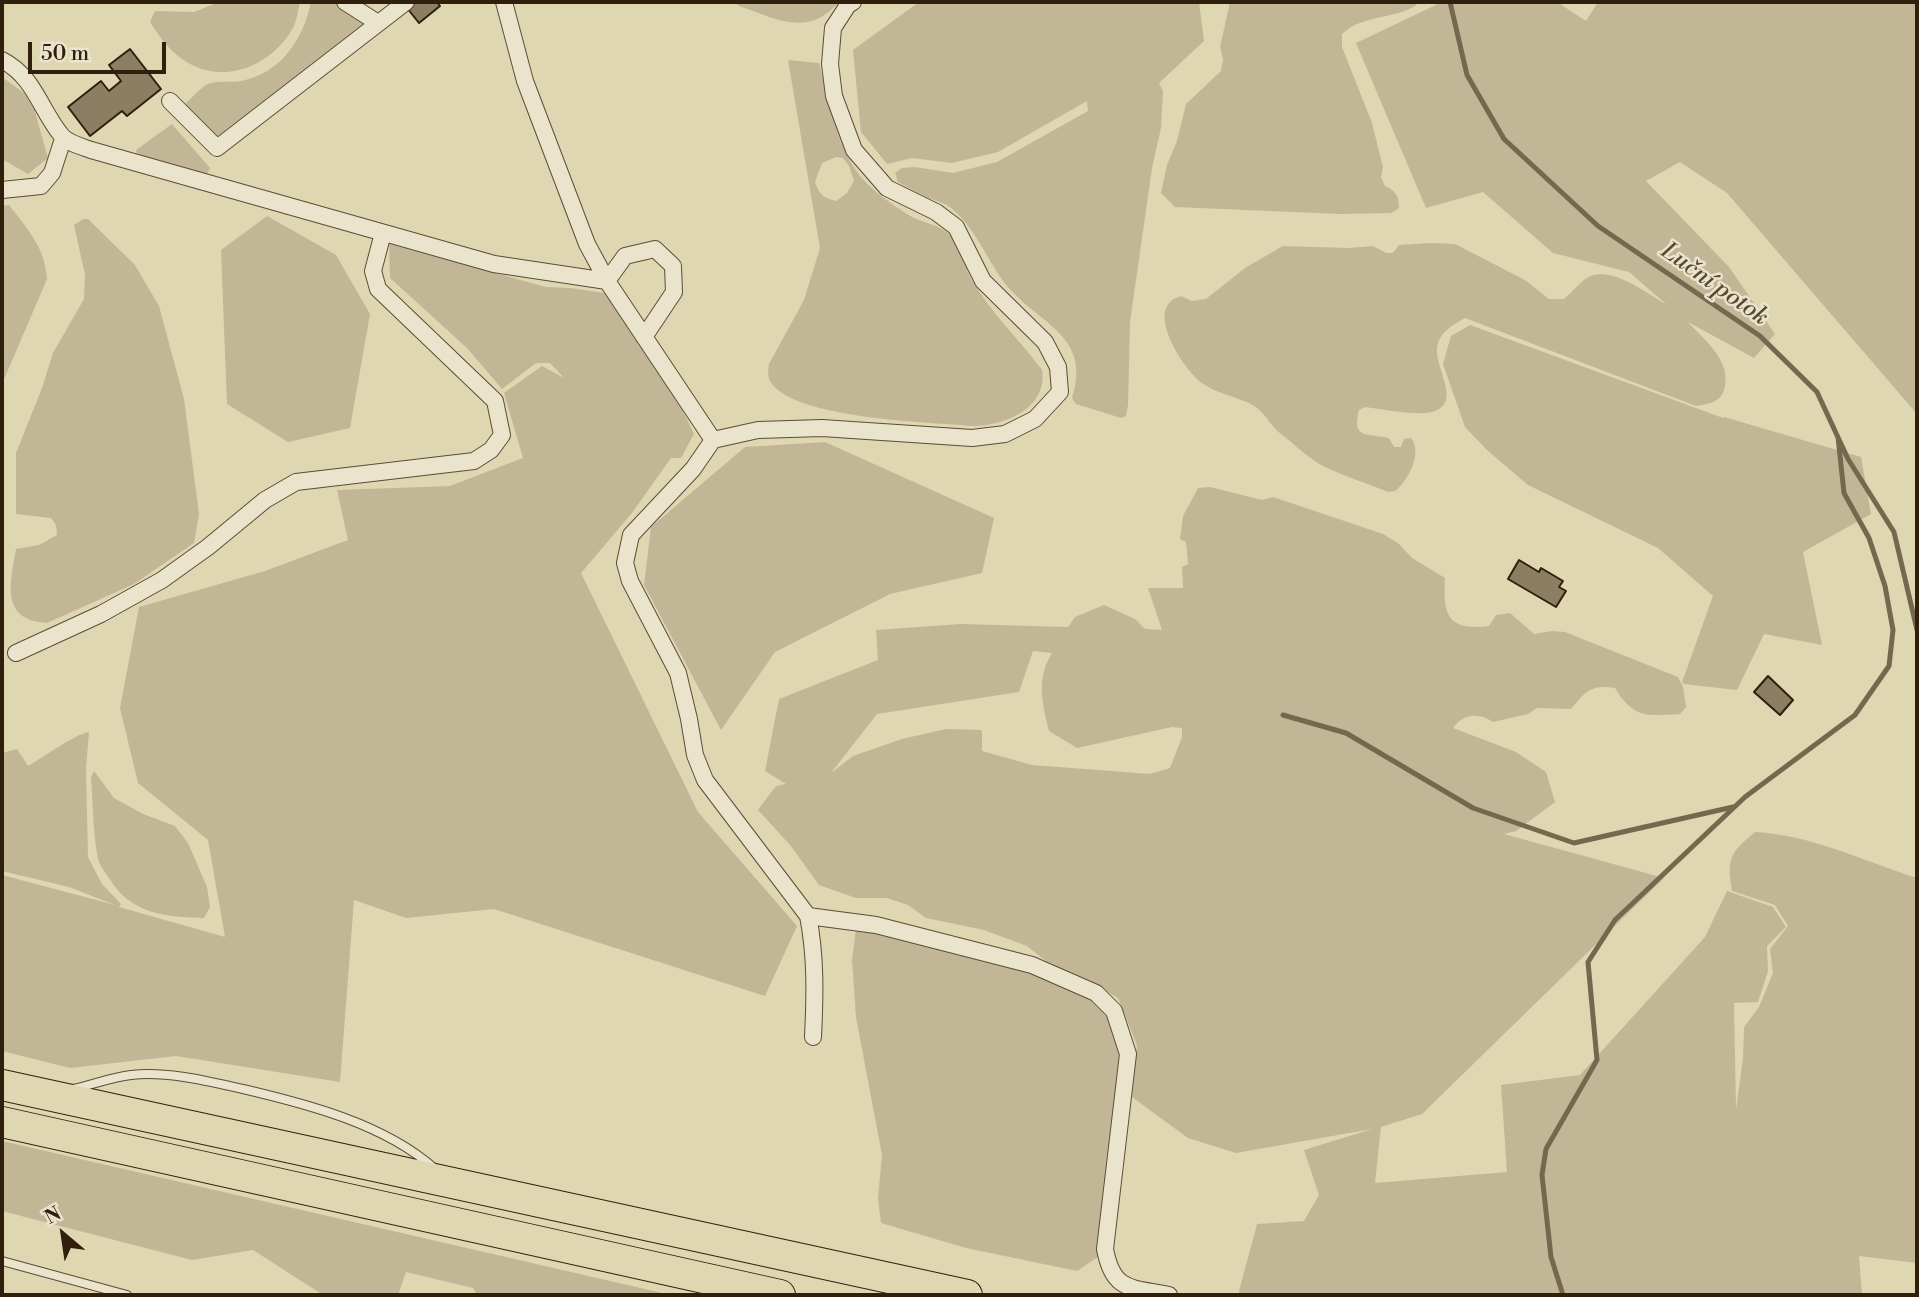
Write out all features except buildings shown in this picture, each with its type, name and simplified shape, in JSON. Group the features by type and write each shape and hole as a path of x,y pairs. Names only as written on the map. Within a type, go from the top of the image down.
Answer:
{"highway":[{"path":"2,1085 967,1295"},
{"path":"2,1122 780,1295"}],"street":[{"path":"345,2 378,23"},
{"path":"170,101 217,148 406,2"},
{"path":"504,2 525,81 587,244 607,281 713,440"},
{"path":"813,1037 816,988 813,939 808,915 705,780 695,755 690,719 678,673 630,581 625,563 631,535 694,469 713,440 758,430 822,428 972,438 1005,434 1035,419 1059,392 1058,366 1045,342 983,281 956,227 936,212 887,188 854,150 834,96 830,64 833,29 848,5 853,2"},
{"path":"2,60 13,66 37,93 63,139 110,156 494,264 607,281"},
{"path":"2,190 41,186 52,173 63,139"},
{"path":"16,653 101,614 162,580 208,547 265,500 296,482 474,461 491,450 502,435 495,401 378,289 373,271 383,233"},
{"path":"607,281 625,256 645,251 655,249 673,266 674,292 644,337"},
{"path":"808,915 876,925 1032,965 1096,993 1114,1011 1128,1054 1105,1249 1108,1268 1114,1279 1133,1287 1169,1295"}],"lane":[{"path":"49,1096 131,1075 169,1076 212,1082 292,1101 355,1122 418,1154 450,1182"},
{"path":"2,1261 127,1295"}],"shaded area":[{"path":"219,2 300,2 293,28 284,42 258,62 244,69 228,72 197,67 182,59 164,42 150,22 155,11 194,12"},
{"path":"311,2 337,2 364,23 215,138 184,105 208,84 255,77 279,63 296,42"},
{"path":"733,2 839,2 816,20 804,23 779,20"},
{"path":"919,2 1199,2 1204,41 1159,83 1163,91 1161,128 1152,168 1130,322 1126,416 1121,418 1076,404 1072,398 1076,377 1075,360 1060,334 1008,287 957,213 947,205 898,182 895,173 902,168 915,167 953,173 997,162 1088,111 1087,101 998,152 952,163 912,158 887,164 861,132 853,50"},
{"path":"1230,2 1420,2 1402,12 1351,27 1342,34 1342,47 1372,123 1383,167 1381,177 1385,186 1396,194 1399,208 1391,213 1341,214 1175,207 1161,193 1186,104 1221,71 1223,59 1220,47"},
{"path":"1435,2 1557,2 1586,21 1598,2 1917,2 1917,414 1727,193 1680,162 1646,181 1729,267 1775,334 1754,358 1688,322 1714,351 1724,367 1724,391 1715,401 1696,406 1465,318 1446,331 1438,343 1437,352 1446,390 1443,406 1428,413 1365,407 1359,410 1359,431 1389,438 1394,447 1401,447 1404,439 1411,438 1414,444 1415,459 1409,474 1395,491 1388,492 1317,463 1277,430 1256,407 1202,383 1187,368 1173,345 1167,332 1166,309 1172,300 1181,296 1192,301 1206,299 1245,268 1283,246 1373,246 1386,253 1393,253 1399,245 1455,244 1525,280 1549,299 1564,299 1584,280 1593,275 1604,274 1626,281 1666,304 1629,272 1553,253 1483,192 1426,208 1356,43 1436,5"},
{"path":"788,60 819,63 840,137 861,177 901,210 940,228 955,240 970,276 981,294 1042,370 1042,384 1031,405 1010,419 972,426 866,417 808,405 787,396 770,382 769,364 804,300 820,248","holes":["836,157 843,158 854,181 847,193 836,201 822,195 815,182 822,163"]},
{"path":"2,77 31,98 48,158 28,174 2,159"},
{"path":"172,124 210,168 204,180 137,156 136,150"},
{"path":"9,205 39,248 47,279 2,384 2,206"},
{"path":"267,216 336,255 370,314 350,428 288,442 227,404 221,250"},
{"path":"88,219 135,265 159,306 184,399 199,514 194,543 134,584 47,623 21,615 12,598 16,549 39,545 57,535 56,525 51,518 16,514 16,453 53,353 84,299 85,275 74,225"},
{"path":"389,244 546,287 605,293 682,409 694,434 681,458 671,458 632,513 581,573 698,812 797,926 765,996 494,909 406,918 354,900 340,1082 176,1056 70,1068 2,1051 2,875 115,905 69,887 2,871 2,753 17,749 28,766 68,741 89,732 86,768 88,857 102,884 121,904 119,907 225,937 208,840 138,783 120,708 139,607 265,571 348,540 337,490 450,486 523,458 504,393 542,366 564,378 550,363 536,363 502,389 467,348 390,278"},
{"path":"1470,325 1723,418 1861,457 1871,514 1803,552 1822,645 1764,634 1737,690 1684,684 1682,682 1713,596 1658,548 1528,485 1465,427 1443,364 1451,336"},
{"path":"825,442 994,518 982,573 890,594 775,652 721,730 644,585 651,527 745,447"},
{"path":"1210,487 1262,500 1273,497 1383,534 1398,543 1412,558 1445,578 1447,611 1456,623 1475,627 1489,626 1496,615 1510,613 1534,634 1565,632 1678,677 1683,687 1686,707 1680,714 1642,713 1629,705 1615,688 1600,687 1585,694 1571,709 1537,708 1528,714 1493,722 1472,716 1462,719 1453,728 1516,752 1546,772 1555,802 1516,831 1504,834 1664,878 1422,1114 1381,1127 1375,1183 1507,1172 1501,1085 1580,1075 1705,937 1727,891 1773,907 1786,927 1767,946 1768,971 1758,1002 1734,1003 1736,1110 1744,1027 1759,1007 1773,973 1770,949 1788,926 1775,905 1732,891 1730,864 1735,852 1755,832 1776,834 1817,843 1917,878 1917,1263 1859,1256 1862,1295 1238,1295 1257,1224 1304,1221 1319,1195 1304,1150 1372,1129 1236,1153 1188,1138 1132,1097 1137,1045 1118,998 1047,962 1027,946 984,930 926,918 908,905 887,898 856,898 819,885 790,845 758,810 776,786 786,784 765,771 779,699 878,660 876,630 961,624 1068,627 1075,617 1104,605 1135,619 1145,629 1162,630 1148,588 1183,588 1182,567 1188,564 1186,542 1180,539 1183,516 1198,488","holes":["1033,651 1052,653 1042,682 1049,731 1077,748 1172,727 1182,728 1182,737 1170,768 1150,774 1032,765 982,751 982,730 946,729 902,739 853,756 831,773 877,714 1019,692"]},
{"path":"94,771 114,798 143,814 175,826 188,843 207,887 210,907 204,918 150,911 127,899 118,890 98,859 91,777"},
{"path":"856,929 1025,971 1086,997 1109,1017 1116,1036 1120,1063 1098,1257 1077,1271 966,1248 881,1223 878,1198 882,1155 856,1017 852,960"},
{"path":"2,1141 671,1295 477,1295 473,1288 406,1272 398,1295 323,1295 253,1250 192,1260 2,1211"}],"waterway":[{"name":"Luční potok","path":"1450,2 1467,75 1504,139 1598,226 1760,336 1817,392 1848,459 1894,532 1917,630"},
{"path":"1563,1295 1551,1257 1542,1175 1546,1149 1597,1060 1588,962 1615,920 1745,797 1855,715 1889,666 1893,630 1885,586 1869,538 1844,493 1838,437"},
{"path":"1283,715 1346,733 1473,808 1574,843 1733,807"}]}
